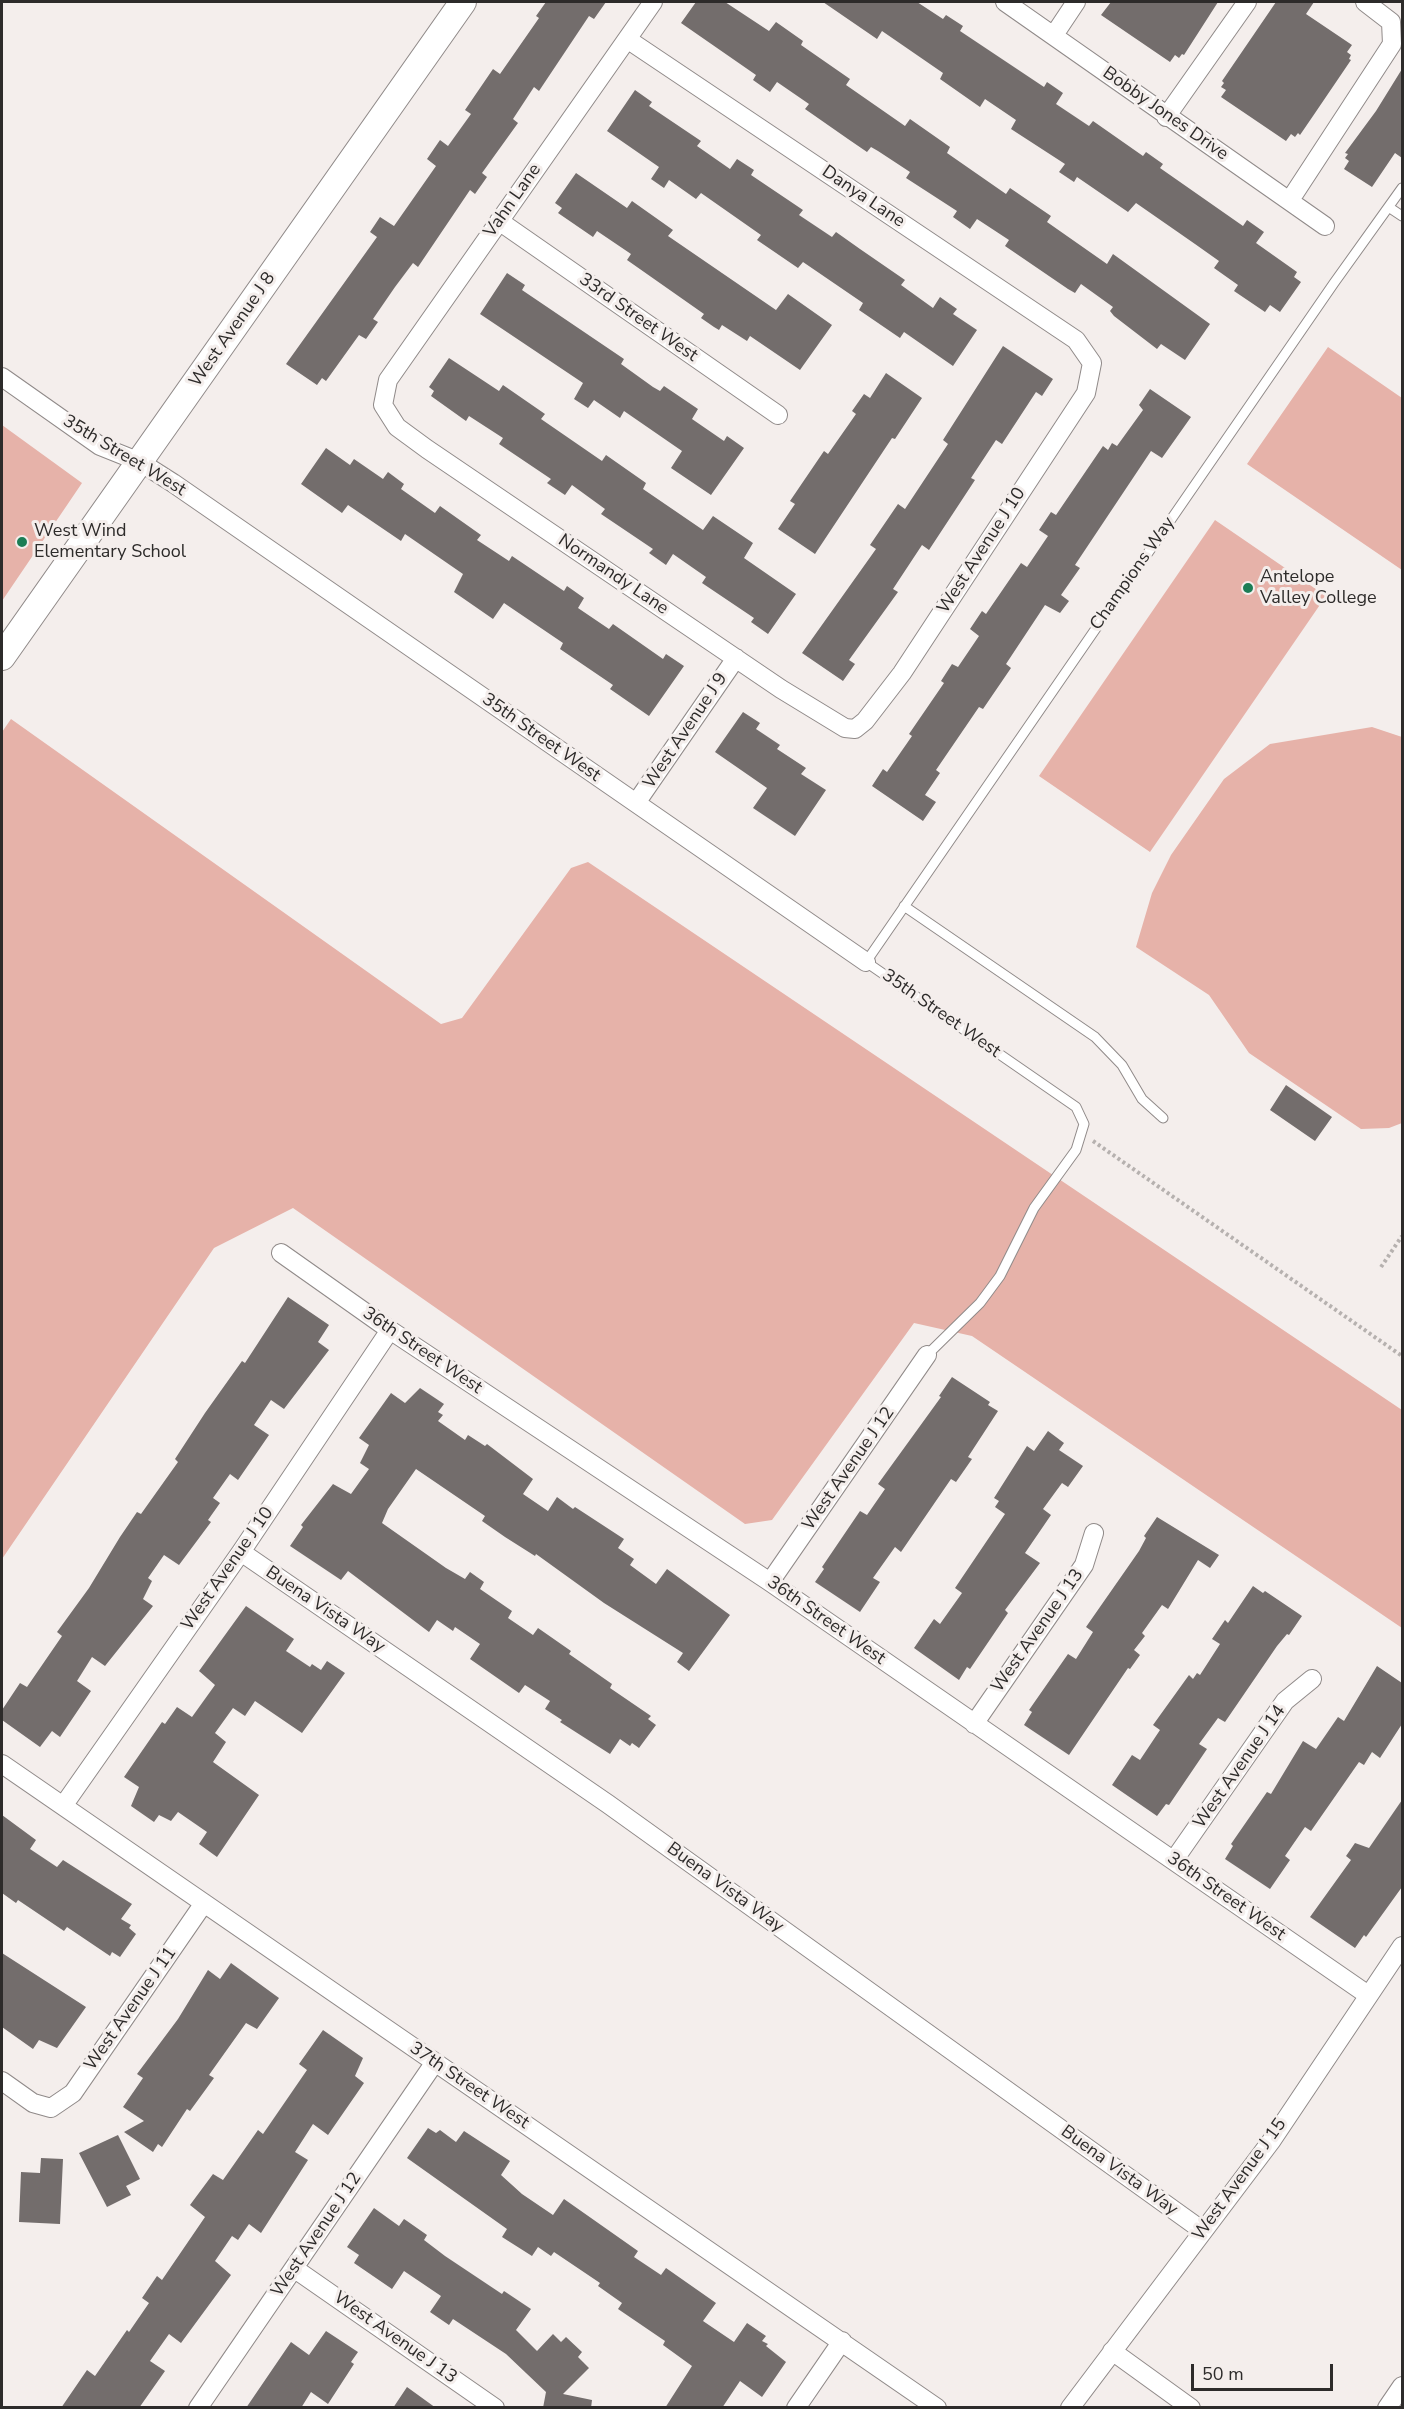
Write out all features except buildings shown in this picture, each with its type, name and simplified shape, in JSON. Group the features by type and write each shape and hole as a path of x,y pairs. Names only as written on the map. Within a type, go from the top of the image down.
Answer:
{"street":[{"name":"West Avenue J 8","path":"2,657 463,2"},
{"name":"Vahn Lane","path":"383,405 387,380 653,2"},
{"name":"Bobby Jones Drive","path":"1005,2 1324,226"},
{"path":"1054,35 1076,2"},
{"path":"1166,117 1247,2"},
{"path":"1290,200 1392,44 1391,22 1365,2"},
{"name":"Danya Lane","path":"627,39 1076,340 1092,363"},
{"name":"33rd Street West","path":"499,220 778,415"},
{"name":"West Avenue J 10","path":"855,729 865,721 902,673 1086,393 1092,363"},
{"name":"35th Street West","path":"2,377 100,446 140,462 866,962"},
{"name":"Normandy Lane","path":"383,405 396,427 736,658 845,728 855,729"},
{"name":"West Avenue J 9","path":"636,803 736,658"},
{"name":"36th Street West","path":"281,1253 390,1330 770,1582 1368,1995"},
{"name":"West Avenue J 10","path":"63,1806 241,1552 390,1330"},
{"name":"West Avenue J 12","path":"770,1582 927,1355"},
{"name":"West Avenue J 13","path":"974,1724 1084,1564 1094,1533"},
{"name":"Buena Vista Way","path":"241,1552 608,1804 1203,2231"},
{"name":"West Avenue J 14","path":"1174,1860 1285,1701 1312,1679"},
{"name":"37th Street West","path":"2,1764 938,2408"},
{"name":"West Avenue J 11","path":"2,2081 33,2103 51,2108 73,2093 204,1903"},
{"name":"West Avenue J 15","path":"1070,2408 1272,2140 1402,1946"},
{"name":"West Avenue J 12","path":"198,2408 435,2062"},
{"name":"West Avenue J 13","path":"295,2269 495,2408"},
{"path":"796,2408 842,2341"},
{"path":"1112,2351 1191,2408"},
{"path":"1387,2408 1402,2386"}],"lane":[{"name":"Champions Way","path":"866,962 1402,188"},
{"path":"1390,208 1402,216"},
{"path":"904,906 1095,1037 1122,1065 1142,1099 1163,1118"},
{"name":"35th Street West","path":"866,962 1076,1107 1084,1124 1083,1134"},
{"path":"927,1355 980,1303 1000,1276 1034,1208 1076,1150 1083,1134"}],"path":[{"path":"1083,1134 1402,1356"},
{"path":"1381,1267 1402,1236"}],"shaded area":[{"path":"1328,347 1402,398 1402,570 1247,464"},
{"name":"West Wind Elementary School","path":"2,425 82,483 2,601"},
{"path":"1215,520 1326,596 1150,852 1039,776"},
{"path":"11,719 441,1024 462,1018 571,868 588,862 1402,1410 1402,1628 972,1336 914,1323 772,1520 745,1524 293,1208 214,1248 2,1559 2,732"},
{"path":"1372,727 1402,737 1402,1123 1389,1128 1361,1129 1249,1053 1209,995 1136,947 1152,893 1171,855 1224,779 1270,744"}],"place":[{"name":"West Wind Elementary School","path":"22,542"},
{"name":"Antelope Valley College","path":"1248,588"}]}
